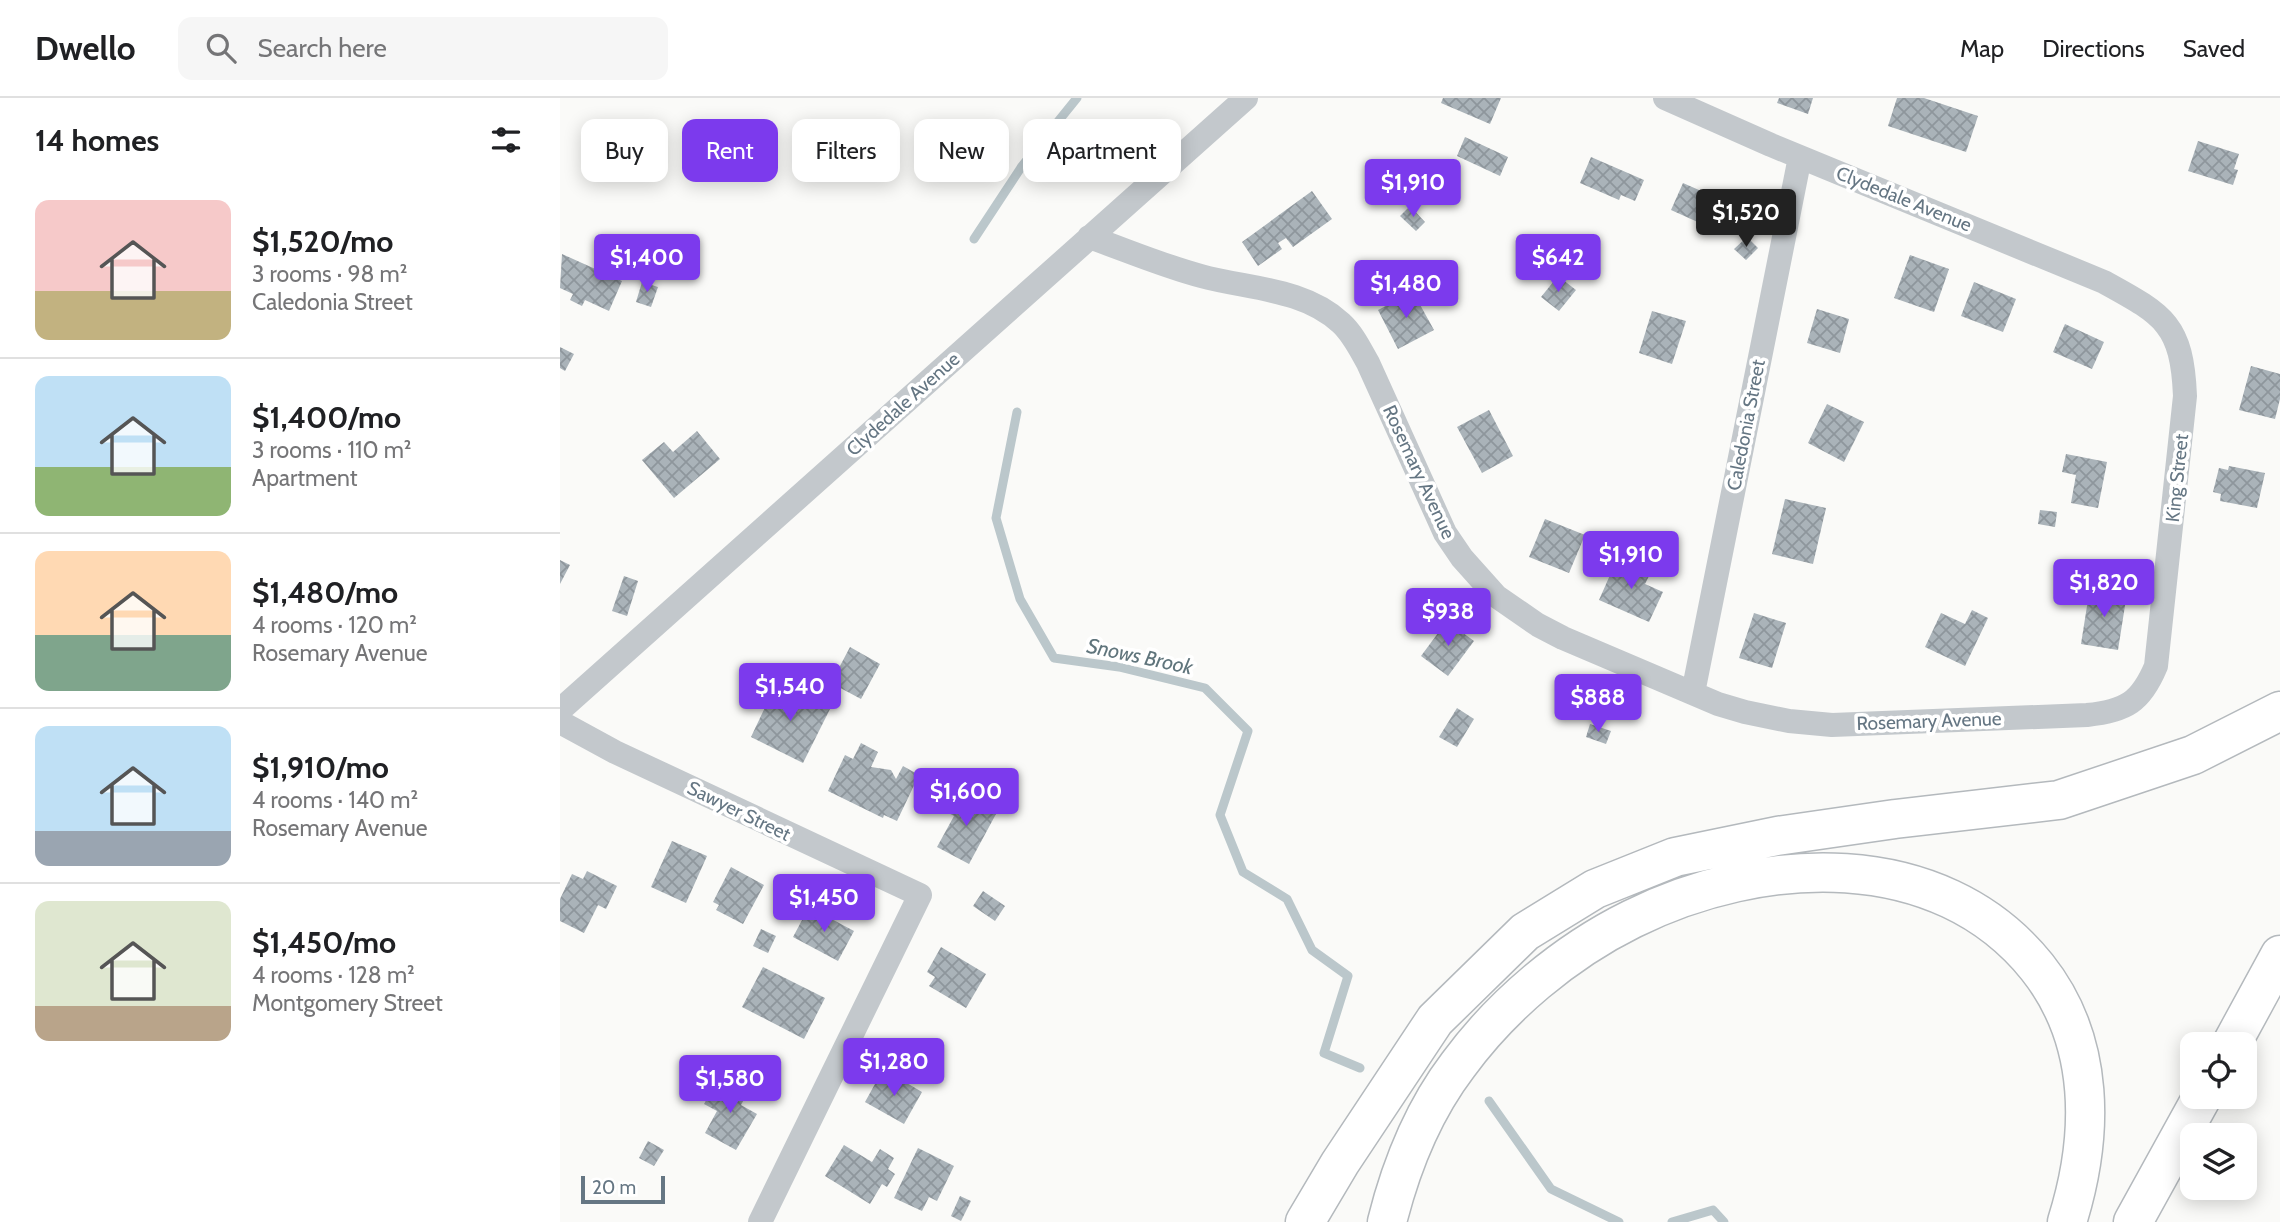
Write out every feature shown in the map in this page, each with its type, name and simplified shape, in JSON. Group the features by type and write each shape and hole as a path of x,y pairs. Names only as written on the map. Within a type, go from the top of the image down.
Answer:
{"highway":[{"path":"1305,1222 1340,1163 1435,1020 1525,932 1595,889 1675,857 1777,836 2059,800 2193,755 2280,711"},
{"path":"1387,1222 1402,1172 1432,1103 1488,1028 1521,995 1555,968 1631,919 1681,899 1713,888 1754,880 1792,874 1828,873 1889,877 1952,898 2002,931 2026,953 2046,978 2074,1032 2082,1064 2086,1101 2085,1137 2067,1222"},
{"path":"2238,1032 2280,955"},
{"path":"2133,1222 2195,1109"}],"street":[{"name":"Clydedale Avenue","path":"560,710 1246,98"},
{"name":"Clydedale Avenue","path":"1665,98 1800,157 2104,282"},
{"name":"Caledonia Street","path":"1693,693 1800,157"},
{"name":"Rosemary Avenue","path":"1089,237 1200,276 1292,295 1328,312 1348,331 1363,354 1445,533 1479,579 1496,596 1538,625 1563,638 1718,704 1764,717 1832,725 2087,715 2112,712 2133,702"},
{"name":"King Street","path":"2104,282 2143,304 2167,324 2182,356 2184,374 2185,396 2157,666 2150,682 2133,702"},
{"name":"Sawyer Street","path":"560,722 615,752 920,895 760,1222"}],"building":[{"path":"1443,98 1501,98 1490,124 1441,103"},
{"path":"1779,98 1813,98 1808,114 1777,103"},
{"path":"1897,98 1924,98 1978,116 1966,152 1888,126"},
{"path":"1465,137 1508,157 1500,176 1457,156"},
{"path":"2198,141 2239,154 2233,185 2188,171"},
{"path":"1591,157 1644,180 1635,201 1621,195 1619,200 1580,183"},
{"path":"1683,183 1724,201 1711,228 1671,210"},
{"path":"1312,191 1332,219 1293,247 1286,238 1278,243 1282,249 1258,266 1242,242"},
{"path":"1410,206 1425,222 1416,231 1400,216"},
{"path":"1747,237 1758,248 1746,260 1734,249"},
{"path":"562,254 622,281 609,311 585,300 582,306 570,300 573,294 560,288"},
{"path":"1910,255 1949,269 1934,312 1894,298"},
{"path":"1558,276 1576,290 1559,311 1541,297"},
{"path":"642,282 658,287 651,307 636,302"},
{"path":"1974,282 2016,299 2003,332 1961,316"},
{"path":"1413,292 1434,330 1398,349 1378,310"},
{"path":"1817,309 1849,319 1840,353 1807,343"},
{"path":"1652,311 1686,321 1672,364 1639,353"},
{"path":"2065,324 2104,342 2092,369 2053,352"},
{"path":"560,347 574,354 565,371 560,368"},
{"path":"2251,366 2280,374 2280,399 2275,419 2239,410"},
{"path":"1827,404 1864,422 1844,462 1808,443"},
{"path":"1489,410 1513,456 1482,473 1457,427"},
{"path":"697,431 720,459 674,498 642,460 664,442 673,452"},
{"path":"2066,454 2107,462 2098,508 2071,503 2076,475 2062,472"},
{"path":"2229,466 2265,473 2257,508 2220,501 2221,494 2213,492 2219,468 2228,470"},
{"path":"1785,499 1826,508 1813,564 1772,554"},
{"path":"2040,510 2057,512 2055,527 2038,524"},
{"path":"1545,519 1585,535 1569,573 1529,557"},
{"path":"1618,557 1651,572 1645,584 1663,592 1649,622 1599,600"},
{"path":"560,560 570,565 560,584"},
{"path":"624,576 638,581 627,616 612,611"},
{"path":"2090,587 2127,593 2118,650 2081,644"},
{"path":"1972,610 1988,618 1965,666 1925,647 1941,613 1965,624"},
{"path":"1754,613 1786,623 1772,668 1739,658"},
{"path":"1447,621 1474,641 1448,676 1421,656"},
{"path":"850,647 880,664 861,699 831,683"},
{"path":"777,682 830,709 803,763 751,737"},
{"path":"1457,708 1474,719 1457,747 1439,737"},
{"path":"1590,724 1611,731 1606,744 1586,737"},
{"path":"861,743 878,752 871,767 891,770 896,779 903,766 919,775 897,821 884,815 883,818 828,791 845,755 853,759"},
{"path":"958,793 996,814 969,864 937,847 954,816 947,812"},
{"path":"672,841 707,856 686,903 651,887"},
{"path":"731,867 764,885 743,924 716,910 719,905 713,902"},
{"path":"587,871 617,886 606,909 598,905 584,933 560,921 560,899 572,874 583,879"},
{"path":"983,891 1005,906 995,921 973,906"},
{"path":"809,907 854,931 838,961 793,937"},
{"path":"761,929 776,936 768,953 753,946"},
{"path":"941,947 986,974 966,1008 929,986 935,977 927,972"},
{"path":"763,967 825,998 804,1039 742,1007"},
{"path":"880,1075 897,1085 900,1079 922,1092 904,1124 865,1102"},
{"path":"730,1079 749,1090 741,1105 757,1114 736,1150 705,1133 717,1111 704,1104 713,1089 721,1093"},
{"path":"648,1141 664,1150 654,1166 639,1158"},
{"path":"844,1145 872,1162 880,1149 894,1158 888,1169 895,1174 887,1187 882,1184 870,1204 825,1176"},
{"path":"918,1148 954,1166 937,1201 929,1197 922,1211 894,1198"},
{"path":"960,1196 971,1201 961,1221 951,1216"}],"waterway":[{"name":"Snows Brook","path":"974,239 1022,166 1077,98"},
{"name":"Snows Brook","path":"1017,412 996,518 1020,599 1054,658 1119,667 1205,688 1248,731 1220,815 1243,872 1287,899 1312,950 1348,976 1324,1053 1360,1068"},
{"name":"Snows Brook","path":"1489,1101 1551,1189 1619,1222"},
{"name":"Snows Brook","path":"1672,1222 1713,1210 1724,1222"}]}
